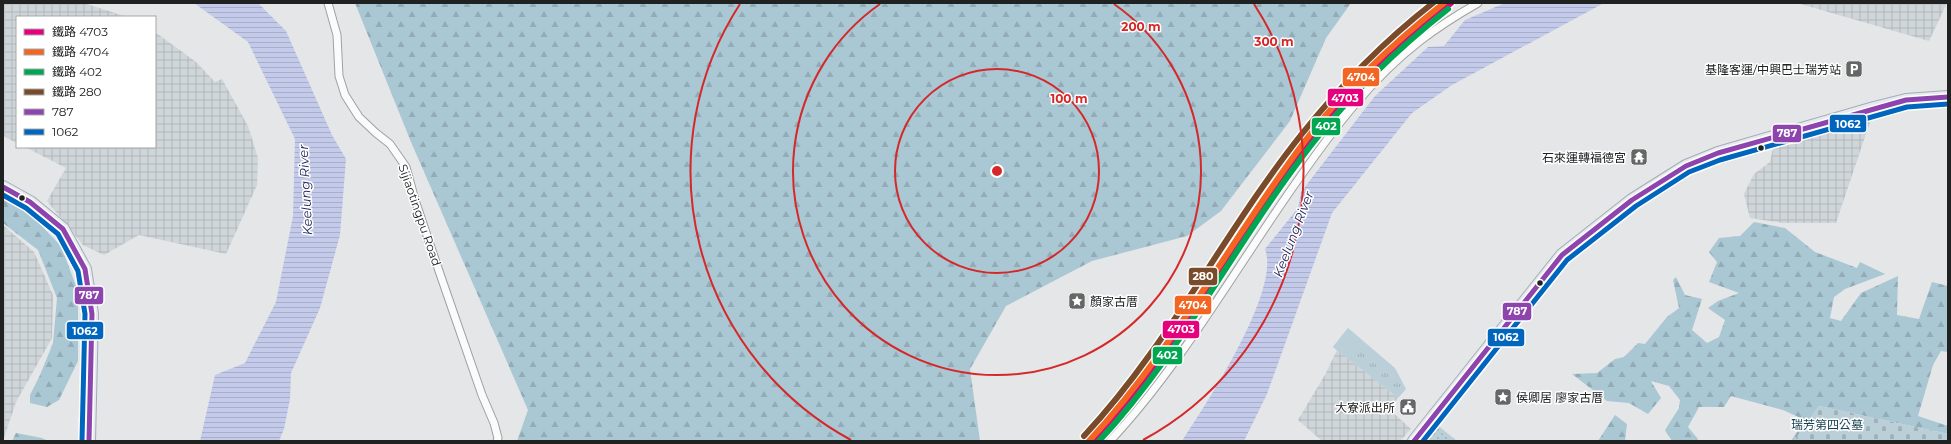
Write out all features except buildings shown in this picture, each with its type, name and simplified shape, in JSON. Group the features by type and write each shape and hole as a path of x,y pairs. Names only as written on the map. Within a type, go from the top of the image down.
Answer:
{"main road":[{"path":"1414,441 1562,256 1632,200 1686,166 1718,153 1906,100 1948,97"},
{"path":"3,186 30,202 62,229 85,269 92,314 88,441"}],"street":[{"name":"Sijiaotingpu Road","path":"328,3 337,35 339,76 345,95 359,116 376,133 390,144 406,167 415,200 494,423 497,441"},
{"path":"1110,441 1160,382 1259,235 1351,108 1386,71 1418,42 1447,21 1478,3"}],"shaded area":[{"path":"3,3 84,3 124,16 16,16 16,142 3,136"},
{"path":"1797,3 1947,3 1929,41"},
{"path":"156,33 196,62 215,82 222,79 248,126 258,158 257,185 226,254 139,235 104,255 83,245 47,201 66,168 27,148 156,148"},
{"path":"1871,119 1836,223 1783,223 1750,218 1744,194 1754,174 1770,162 1774,143"},
{"path":"3,225 34,252 53,295 52,338 16,402 3,441"},
{"path":"1337,350 1398,398 1389,409 1411,429 1400,441 1322,441 1298,420 1326,373"}],"green space":[{"path":"355,3 1351,3 1326,38 1290,121 1221,211 1187,236 1092,261 1006,306 970,369 980,441 517,441 528,410 411,142"},
{"path":"3,198 31,215 61,246 78,291 78,361 59,400 47,407 30,403 30,395 53,343 57,298 38,250 3,223"},
{"path":"1754,222 1785,228 1815,252 1857,268 1860,262 1885,274 1845,289 1834,297 1830,318 1841,321 1861,293 1898,276 1897,315 1919,319 1932,282 1948,286 1948,352 1941,351 1933,365 1918,416 1948,426 1948,434 1819,406 1794,441 1791,441 1804,421 1803,419 1783,410 1731,396 1724,407 1699,407 1688,427 1698,439 1697,441 1672,441 1665,430 1679,408 1680,400 1669,386 1651,381 1661,398 1648,414 1629,403 1607,401 1572,374 1597,373 1615,359 1624,357 1638,343 1645,344 1667,317 1679,308 1673,280 1676,277 1685,295 1702,299 1692,330 1707,343 1719,337 1725,320 1708,308 1718,301 1739,293 1709,282 1717,262 1709,252 1719,238 1740,236"},
{"path":"1348,328 1395,368 1406,389 1398,398 1333,347"},
{"path":"1348,328 1364,343 1350,360 1333,347"},
{"name":"瑞芳第四公墓","path":"1819,406 1948,434 1948,441 1794,441"},
{"path":"1615,415 1627,424 1625,441 1598,441"},
{"path":"1426,416 1457,441 1414,441 1420,423"},
{"path":"16,433 42,438 48,441 12,441"}],"water":[{"name":"Keelung River","path":"194,3 258,3 286,31 332,135 346,159 340,235 320,308 291,373 290,399 284,429 279,441 200,441 215,375 245,363 276,302 293,216 295,139 248,42"},
{"name":"Keelung River","path":"1505,3 1604,3 1452,85 1412,113 1332,213 1267,394 1244,441 1182,441 1223,375 1252,318 1262,292 1267,268 1265,249 1298,208 1301,192 1375,96 1428,47 1444,46 1465,20"}],"rail line":[{"name":"280","path":"1084,436 1115,401 1143,364 1273,172 1301,135 1331,99 1363,65 1397,33 1433,3"},
{"name":"4704","path":"1089,441 1148,370 1201,294 1278,178 1320,122 1370,68 1406,34 1444,3"},
{"name":"4703","path":"1094,441 1149,377 1306,145 1338,105 1392,51 1451,3"},
{"name":"402","path":"1099,441 1129,407 1157,371 1259,218 1327,125 1376,72 1429,24 1448,9"}],"transit line":[{"name":"787","path":"1414,441 1562,255 1632,200 1686,166 1718,153 1906,100 1948,97"},
{"name":"1062","path":"1423,441 1567,260 1636,206 1689,172 1720,160 1907,107 1948,104"},
{"name":"787","path":"3,187 30,202 63,229 85,269 92,314 89,441"},
{"name":"1062","path":"3,195 26,208 58,234 78,271 85,314 82,441"}],"place":[{"name":"基隆客運/中興巴士瑞芳站","path":"1854,69"},
{"name":"石來運轉福德宮","path":"1639,157"},
{"name":"顏家古厝","path":"1077,301"},
{"name":"侯卿居 廖家古厝","path":"1503,397"},
{"name":"大寮派出所","path":"1408,407"}]}
